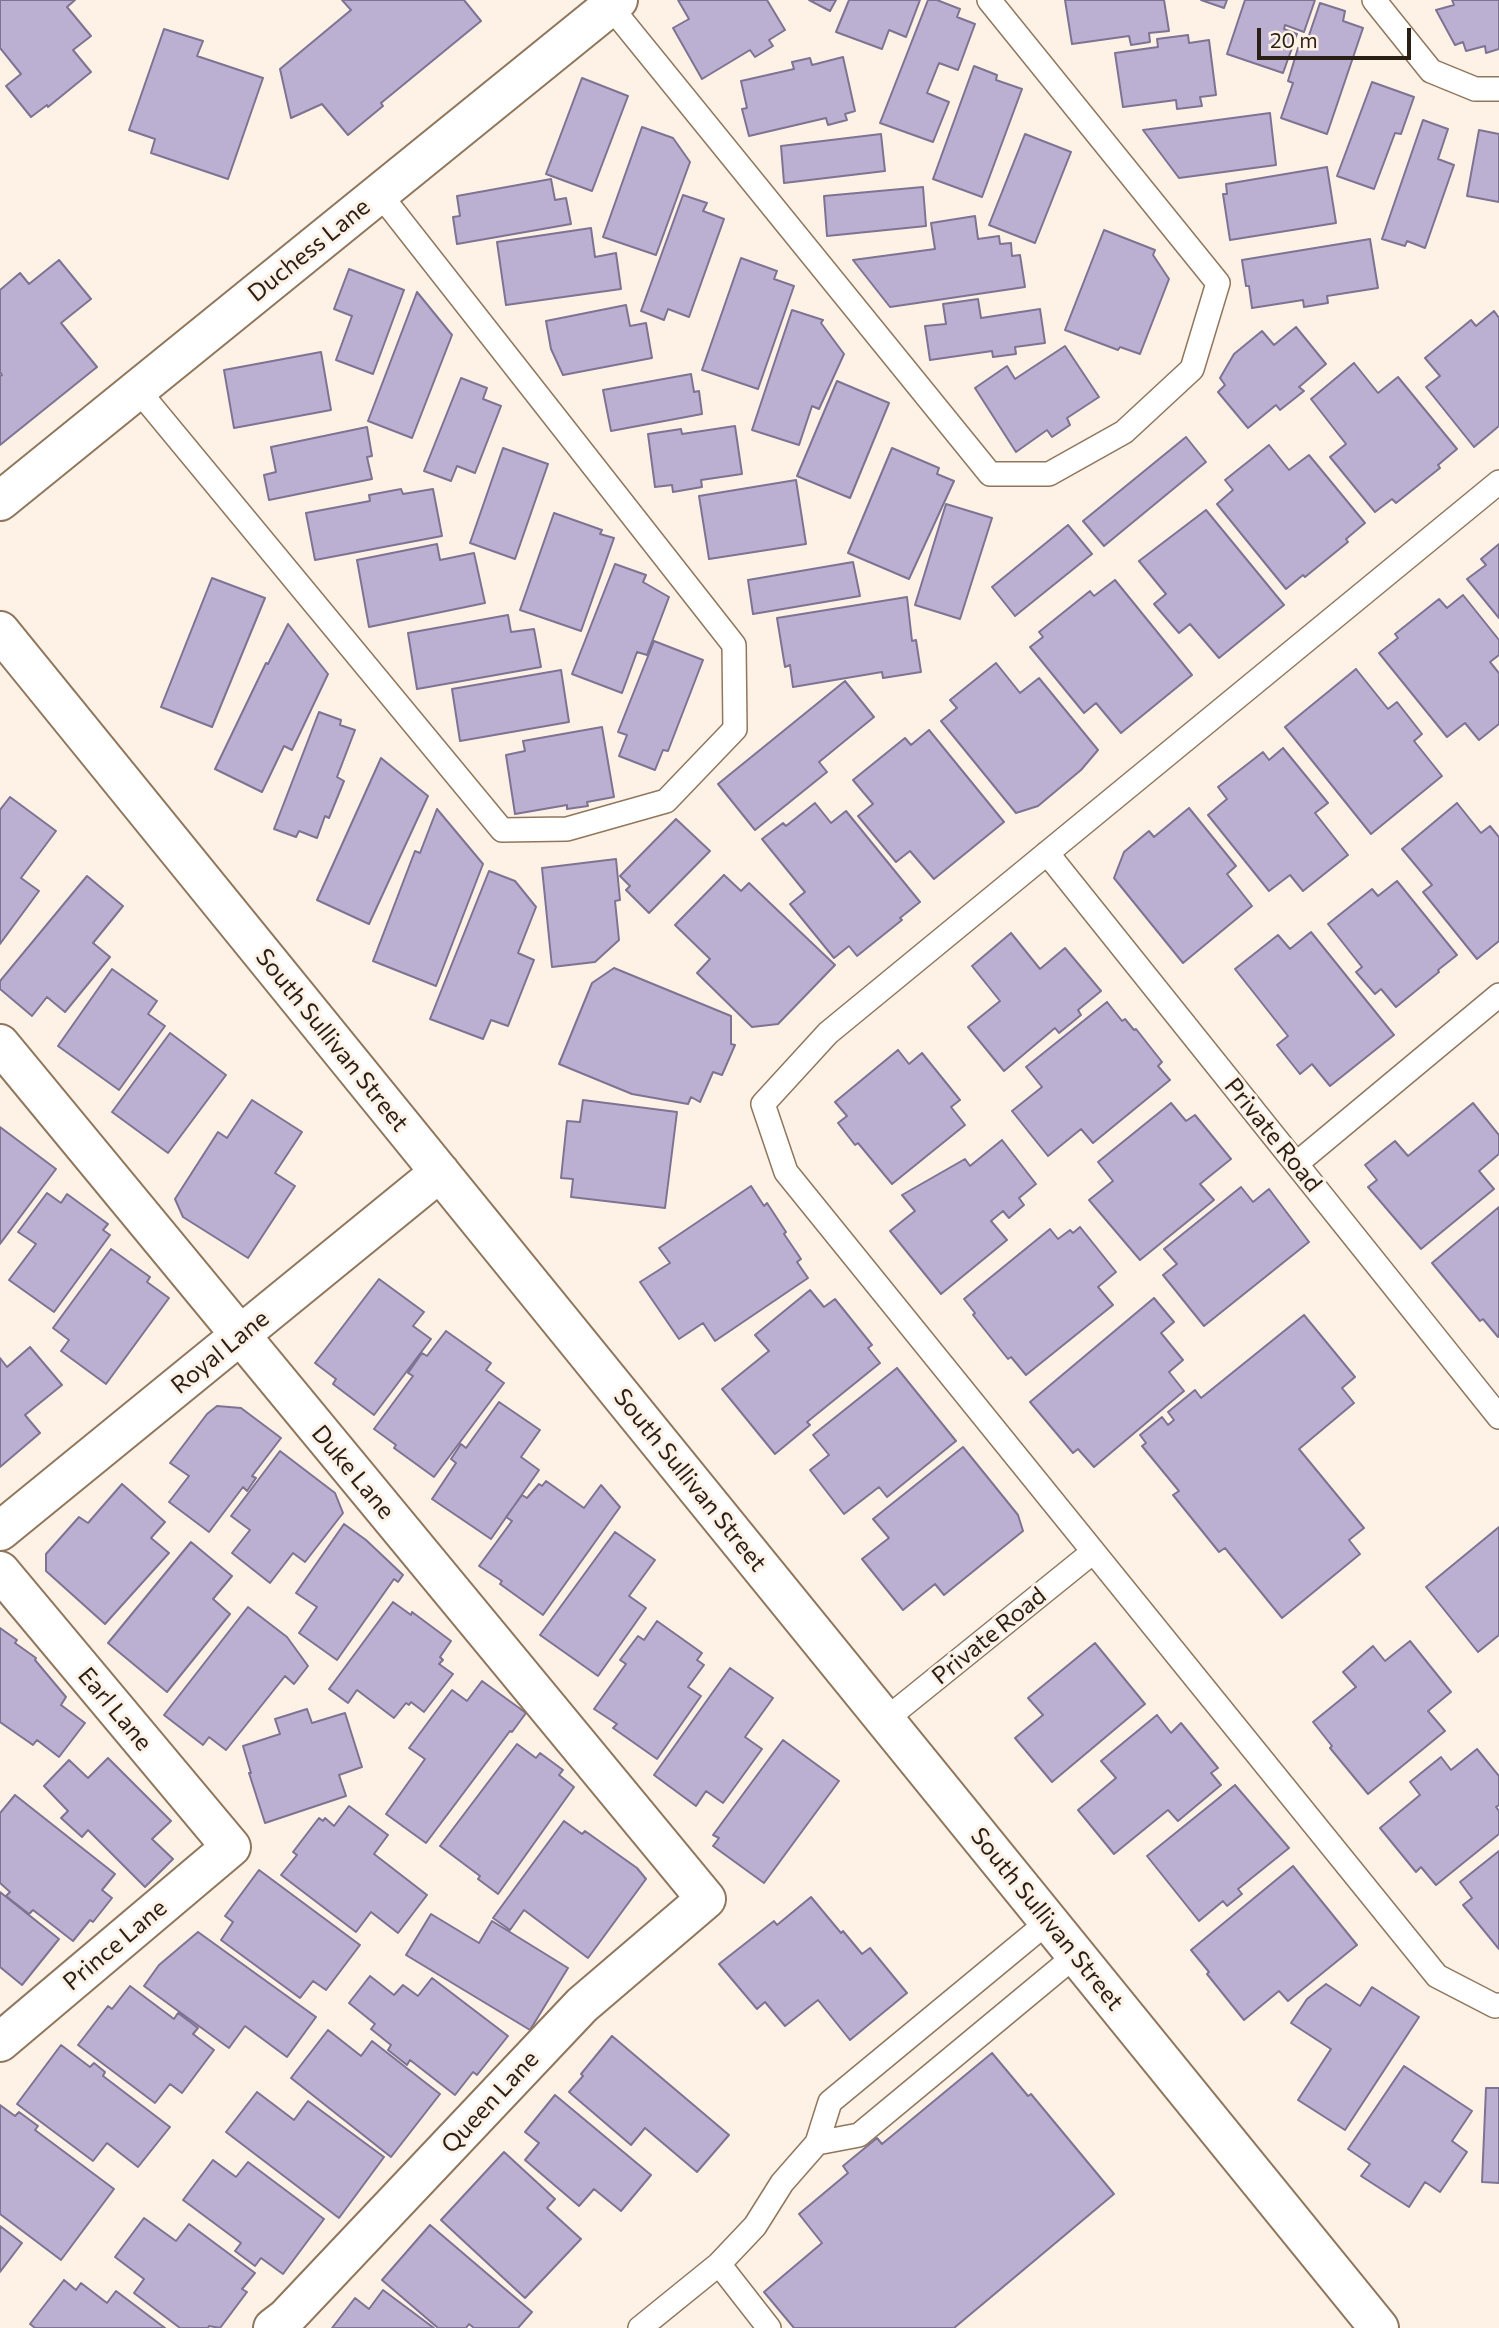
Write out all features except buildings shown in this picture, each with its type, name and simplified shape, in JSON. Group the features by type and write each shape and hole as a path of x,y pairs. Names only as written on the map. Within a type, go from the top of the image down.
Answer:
{"street":[{"name":"Duchess Lane","path":"0,501 614,3"},
{"name":"South Sullivan Street","path":"0,631 1048,1920 1369,2324"},
{"name":"Duke Lane","path":"0,1044 706,1899"},
{"name":"Royal Lane","path":"0,1531 440,1172"},
{"name":"Earl Lane","path":"0,1571 231,1847"},
{"name":"Prince Lane","path":"0,2042 231,1847"},
{"name":"Queen Lane","path":"280,2323 582,2005 706,1899"}],"lane":[{"path":"614,3 990,474 1049,474 1124,432 1192,369 1218,282 989,0"},
{"path":"1374,0 1431,71 1475,89 1499,89"},
{"path":"138,390 502,830 568,829 666,801 735,729 734,645 379,193"},
{"path":"1497,2005 1437,1976 786,1172 763,1104 828,1032 1499,482"},
{"name":"Private Road","path":"1047,853 1499,1418"},
{"path":"1296,1164 1499,995"},
{"name":"Private Road","path":"886,1720 1093,1552"},
{"path":"640,2328 719,2264 755,2226 782,2183 817,2143 830,2102 1048,1920"},
{"path":"817,2143 859,2136 1076,1955"},
{"path":"719,2264 769,2328"}]}
